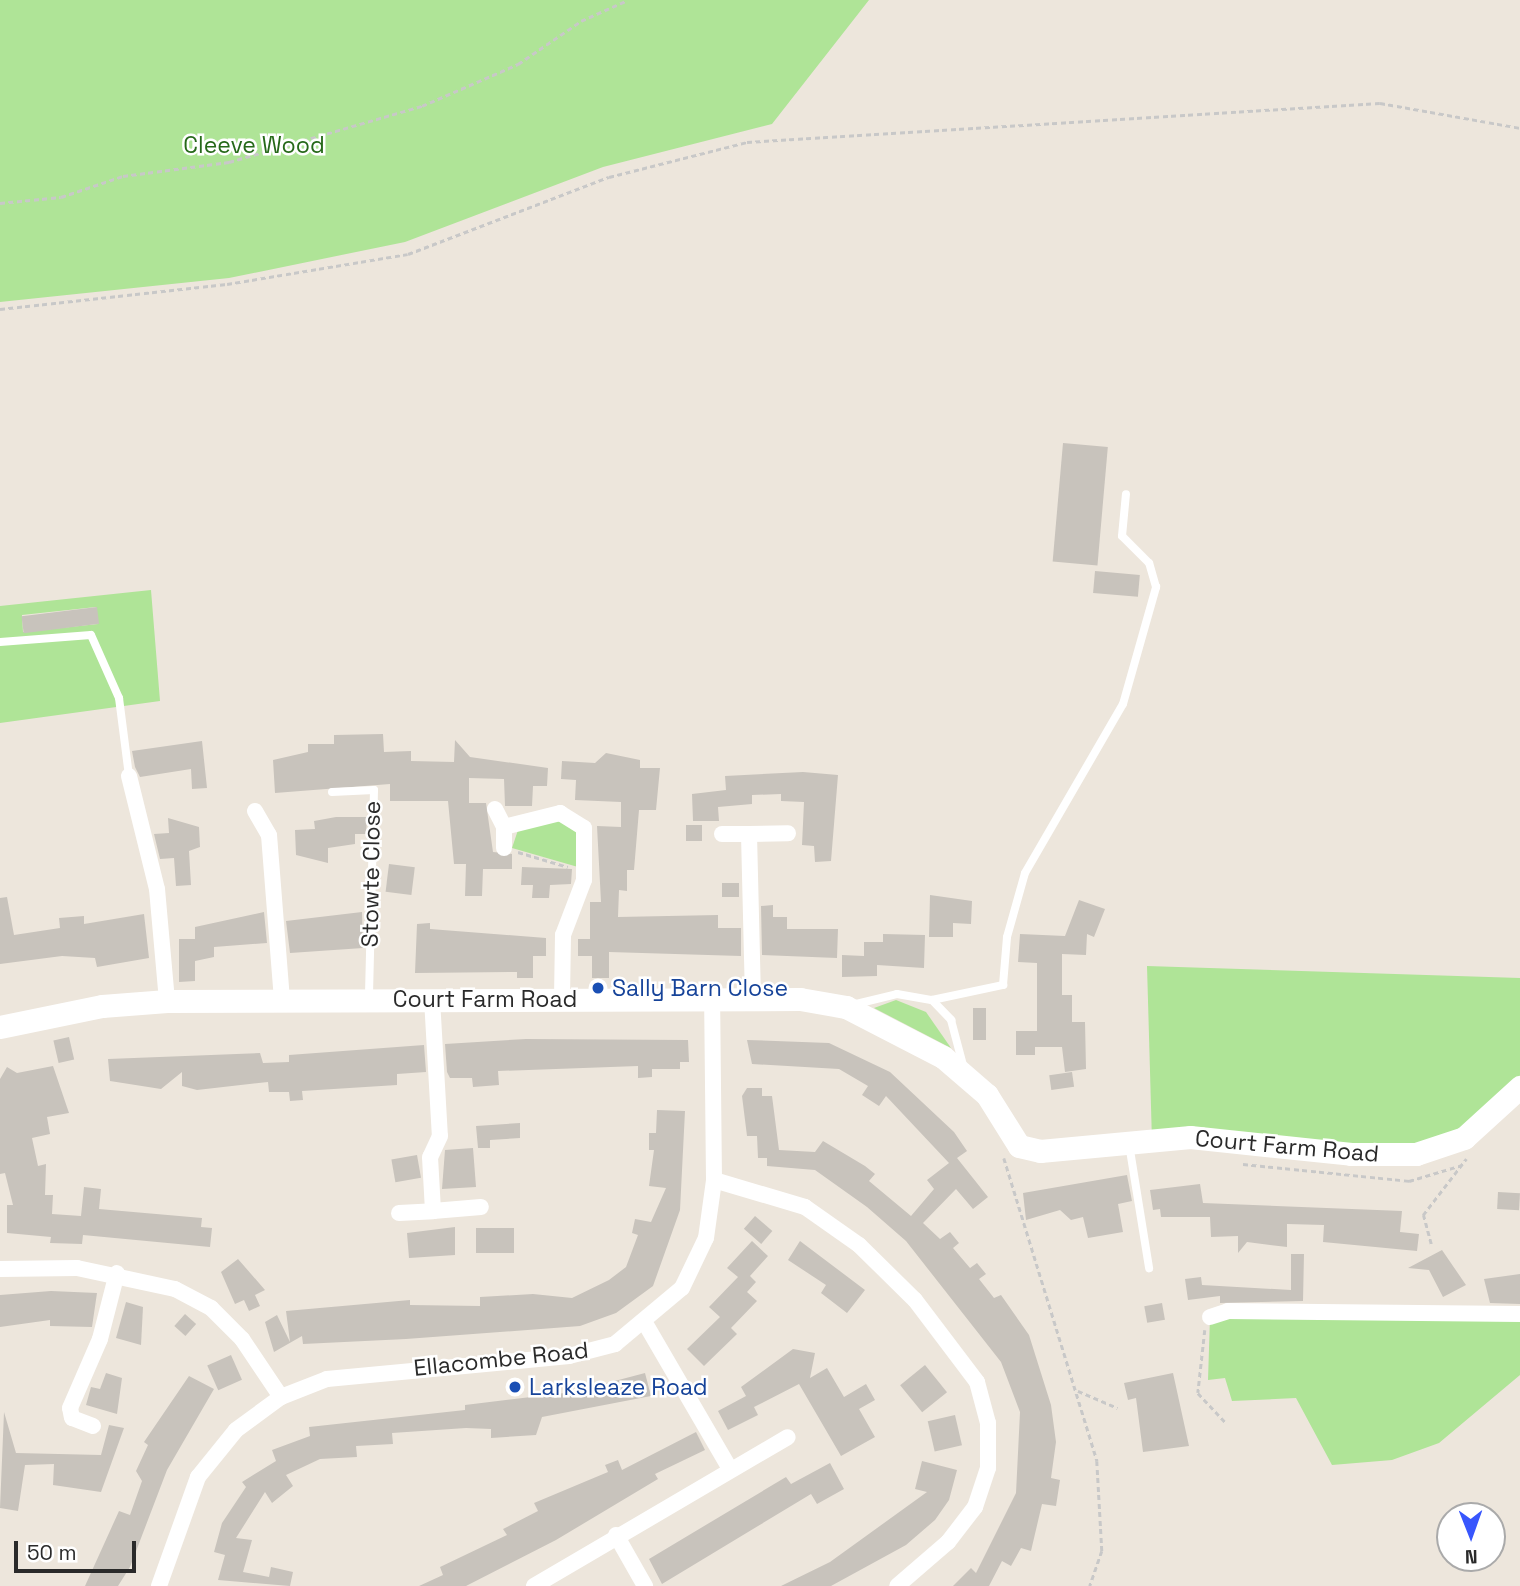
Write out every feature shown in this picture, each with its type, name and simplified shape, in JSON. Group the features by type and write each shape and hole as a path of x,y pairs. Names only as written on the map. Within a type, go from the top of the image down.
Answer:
{"street":[{"path":"129,776 157,890 167,1001"},
{"path":"495,809 505,827 504,848"},
{"path":"255,811 269,835 282,1000"},
{"path":"505,827 560,813 573,817 584,828 585,872 563,935 562,998"},
{"path":"722,834 789,833"},
{"path":"749,834 753,998"},
{"name":"Ellacombe Road","path":"165,1584 198,1477 236,1430 281,1397 327,1379 569,1356 615,1344 645,1324 682,1288 706,1238 715,1180 712,998"},
{"name":"Court Farm Road","path":"0,1027 102,1006 167,1001 753,998 846,1007 896,1028 965,1075 987,1095 1010,1138 1040,1152 1190,1137 1404,1154 1440,1148 1479,1128 1519,1093"},
{"path":"432,999 440,1136 430,1157 433,1210"},
{"path":"715,1180 805,1207 859,1245 915,1300 976,1382 988,1423 988,1468 975,1507 948,1542 897,1586"},
{"path":"400,1213 481,1207"},
{"path":"0,1269 117,1273 176,1289 211,1308 242,1339 281,1397"},
{"path":"93,1426 72,1418 71,1406 100,1339 117,1273"},
{"path":"1210,1317 1228,1311 1520,1314"},
{"path":"645,1324 730,1469"},
{"path":"534,1586 616,1535 789,1437"},
{"path":"616,1535 645,1586"}],"lane":[{"path":"846,1007 897,994 932,1000 1003,985 1007,937 1025,873 1123,704 1156,586 1149,563 1122,536 1126,494"},
{"path":"0,642 91,635 119,698 129,776"},
{"name":"Stowte Close","path":"332,792 374,790 369,999"},
{"path":"932,1000 951,1020 965,1075"},
{"path":"1129,1144 1149,1268"}],"path":[{"path":"0,203 61,197 123,176 229,162 422,106 517,64 581,20 628,0"},
{"path":"0,309 227,285 408,254 609,177 747,142 1368,103 1520,128"},
{"path":"504,848 585,872"},
{"path":"1431,1244 1423,1215 1469,1154 1479,1128"},
{"path":"1010,1138 1004,1165 1078,1391 1097,1461 1102,1551 1090,1586"},
{"path":"1210,1317 1198,1392 1227,1424"},
{"path":"1078,1391 1118,1408"}],"green space":[{"name":"Cleeve Wood","path":"0,0 869,0 772,124 603,167 405,242 229,278 0,302"},
{"path":"151,590 160,701 0,723 0,606","holes":["96,607 98,624 23,632 22,615"]},
{"path":"558,820 577,831 578,867 512,848 518,830"},
{"path":"1147,966 1520,978 1520,1085 1440,1148 1152,1141"},
{"path":"896,1000 926,1012 951,1048 874,1008"},
{"path":"1520,1314 1520,1375 1439,1443 1392,1460 1332,1465 1296,1398 1232,1401 1225,1378 1208,1380 1210,1317"}],"building":[{"path":"1063,443 1108,447 1097,565 1053,562"},
{"path":"1095,571 1140,575 1138,597 1093,593"},
{"path":"97,607 99,624 24,633 22,616"},
{"path":"383,734 384,752 411,751 411,761 454,762 455,740 470,757 548,768 547,786 533,786 532,806 505,806 504,779 469,778 469,803 486,803 493,852 512,854 512,869 483,869 482,896 465,896 466,864 454,864 448,801 390,801 390,784 275,793 273,760 308,752 308,744 334,744 334,735"},
{"path":"202,741 207,788 192,789 191,769 140,777 135,767 132,751"},
{"path":"606,753 640,760 640,768 660,768 656,810 639,810 634,870 627,870 627,891 619,890 618,917 718,915 718,928 741,928 741,956 609,952 609,978 592,978 592,956 578,956 578,939 590,939 590,902 601,902 597,826 621,827 621,802 575,800 576,780 561,779 562,761 595,763"},
{"path":"803,772 838,775 831,861 815,862 814,846 802,845 804,802 781,801 781,794 752,795 752,804 718,807 719,821 693,821 692,794 726,790 725,776"},
{"path":"336,817 367,817 366,834 355,834 355,844 328,848 328,863 296,855 295,830 315,829 314,821"},
{"path":"168,818 199,827 200,847 189,851 191,885 176,886 174,858 160,859 154,834 169,833"},
{"path":"686,825 702,825 702,841 686,841"},
{"path":"389,864 415,867 411,895 386,892"},
{"path":"522,867 572,869 571,884 550,885 549,898 532,898 533,885 521,885"},
{"path":"722,883 739,883 739,897 722,897"},
{"path":"930,895 972,901 971,924 953,923 953,937 929,937"},
{"path":"7,897 14,935 60,928 59,918 84,916 84,924 144,914 149,958 97,967 95,958 62,956 0,964 0,898"},
{"path":"1079,900 1105,909 1094,937 1087,934 1086,955 1062,954 1062,995 1072,995 1072,1022 1085,1022 1086,1069 1065,1072 1062,1047 1035,1047 1035,1055 1016,1055 1016,1031 1037,1031 1037,963 1018,962 1020,934 1065,936"},
{"path":"773,905 773,917 787,917 787,929 838,929 837,958 762,955 761,906"},
{"path":"264,912 267,943 214,947 214,957 195,961 195,981 179,982 179,939 195,939 195,927"},
{"path":"362,912 363,948 290,953 286,921"},
{"path":"430,923 430,929 546,938 546,956 533,956 533,978 517,978 517,972 415,973 417,924"},
{"path":"883,934 925,935 924,968 877,965 877,976 842,977 842,955 864,956 864,942 883,942"},
{"path":"973,1008 986,1008 986,1040 973,1040"},
{"path":"69,1037 74,1059 59,1063 53,1041"},
{"path":"526,1039 688,1040 689,1062 680,1062 680,1069 652,1069 652,1077 638,1078 638,1066 498,1071 499,1085 473,1087 472,1078 450,1078 447,1072 445,1044"},
{"path":"747,1040 829,1043 890,1072 954,1132 967,1151 957,1158 988,1197 973,1209 956,1189 923,1223 940,1239 950,1232 959,1243 953,1248 970,1268 977,1263 986,1274 979,1279 994,1298 1001,1295 1029,1335 1051,1405 1056,1442 1051,1478 1060,1480 1056,1506 1042,1504 1031,1551 1021,1548 1011,1566 1002,1561 989,1586 953,1586 971,1568 976,1573 1016,1493 1020,1412 1001,1362 906,1241 867,1207 815,1170 767,1166 767,1158 758,1158 757,1136 747,1136 742,1096 747,1088 762,1088 762,1096 772,1096 779,1150 815,1152 823,1141 875,1174 869,1181 911,1216 934,1189 927,1180 949,1163 886,1096 879,1106 862,1095 868,1086 839,1069 752,1064"},
{"path":"424,1045 426,1072 397,1074 397,1085 302,1091 303,1100 290,1101 289,1092 269,1092 268,1082 197,1090 182,1086 182,1072 161,1089 110,1081 108,1059 260,1053 263,1063 289,1062 289,1055"},
{"path":"53,1066 69,1113 47,1117 50,1134 32,1138 38,1166 46,1164 45,1195 53,1195 52,1214 81,1216 84,1187 101,1189 99,1209 202,1218 201,1227 212,1228 210,1247 83,1235 82,1244 50,1243 51,1237 7,1233 7,1205 13,1205 5,1173 0,1174 0,1079 7,1067 17,1073"},
{"path":"1072,1072 1074,1087 1051,1090 1049,1075"},
{"path":"657,1110 685,1111 680,1210 653,1286 616,1313 580,1326 406,1339 303,1344 302,1336 274,1352 265,1322 277,1315 290,1342 286,1311 410,1300 410,1305 480,1306 480,1297 533,1294 572,1298 609,1280 626,1267 638,1235 632,1233 635,1219 651,1222 666,1188 649,1186 654,1150 649,1150 649,1133 656,1133"},
{"path":"520,1123 520,1138 490,1140 490,1148 478,1148 476,1126"},
{"path":"473,1148 476,1187 442,1189 445,1150"},
{"path":"417,1155 421,1178 395,1182 391,1160"},
{"path":"1127,1175 1132,1201 1118,1204 1123,1232 1088,1238 1083,1217 1071,1220 1060,1210 1026,1220 1023,1193"},
{"path":"1200,1184 1203,1203 1402,1211 1400,1232 1419,1234 1417,1251 1323,1242 1324,1225 1287,1224 1287,1247 1247,1242 1238,1253 1238,1236 1211,1237 1210,1217 1161,1217 1160,1209 1153,1210 1150,1190"},
{"path":"1498,1192 1520,1193 1519,1210 1497,1209"},
{"path":"755,1216 772,1231 761,1244 744,1229"},
{"path":"455,1227 455,1255 409,1258 407,1233"},
{"path":"476,1228 514,1228 514,1253 476,1253"},
{"path":"752,1241 768,1256 750,1276 756,1282 747,1292 757,1301 731,1328 737,1334 704,1366 687,1349 720,1317 709,1307 738,1277 727,1268"},
{"path":"800,1241 865,1290 847,1313 821,1293 826,1285 788,1260"},
{"path":"1442,1250 1466,1285 1443,1297 1429,1270 1408,1268"},
{"path":"1291,1254 1304,1254 1303,1301 1220,1303 1220,1296 1188,1300 1185,1279 1201,1277 1202,1285 1291,1290"},
{"path":"238,1259 265,1290 255,1295 260,1306 249,1311 244,1300 235,1304 221,1272"},
{"path":"1520,1274 1520,1304 1490,1303 1484,1279"},
{"path":"51,1291 97,1293 92,1327 50,1326 50,1320 0,1327 0,1295"},
{"path":"126,1302 143,1307 141,1345 116,1338"},
{"path":"1162,1303 1165,1320 1147,1323 1144,1306"},
{"path":"185,1314 196,1324 185,1336 174,1326"},
{"path":"793,1349 815,1353 810,1378 827,1368 844,1397 866,1384 875,1400 859,1409 875,1437 841,1456 799,1384 754,1407 758,1415 728,1430 718,1411 746,1396 741,1387"},
{"path":"231,1355 242,1380 218,1390 207,1366"},
{"path":"925,1365 947,1392 922,1412 900,1385"},
{"path":"106,1373 122,1378 117,1414 86,1405 91,1387 100,1389"},
{"path":"645,1373 651,1396 542,1417 536,1435 491,1438 491,1429 466,1428 392,1433 393,1444 356,1446 357,1457 320,1459 286,1475 293,1486 272,1503 265,1492 236,1538 252,1540 243,1572 269,1577 271,1567 293,1572 290,1586 218,1580 225,1555 214,1552 222,1523 246,1487 242,1482 276,1461 272,1450 310,1436 309,1427 465,1410 465,1405 573,1392"},
{"path":"1173,1373 1189,1446 1143,1452 1136,1398 1128,1400 1124,1383"},
{"path":"189,1376 214,1389 167,1470 130,1567 118,1586 85,1586 119,1511 130,1515 142,1481 136,1471 148,1445 144,1442"},
{"path":"4,1412 16,1453 101,1455 109,1425 124,1428 101,1492 53,1485 54,1464 25,1465 18,1511 0,1508"},
{"path":"955,1415 962,1445 935,1452 928,1421"},
{"path":"696,1432 705,1450 655,1474 658,1479 556,1540 466,1586 419,1586 443,1575 440,1567 507,1535 503,1529 538,1511 534,1503 608,1472 605,1465 618,1460 622,1470"},
{"path":"922,1461 957,1470 949,1500 935,1520 906,1545 831,1586 781,1586 830,1562 927,1492 915,1489"},
{"path":"830,1463 844,1489 817,1504 811,1494 662,1584 649,1559 786,1477 791,1484"}],"place":[{"name":"Sally Barn Close","path":"598,988"},
{"name":"Larksleaze Road","path":"515,1387"}]}
